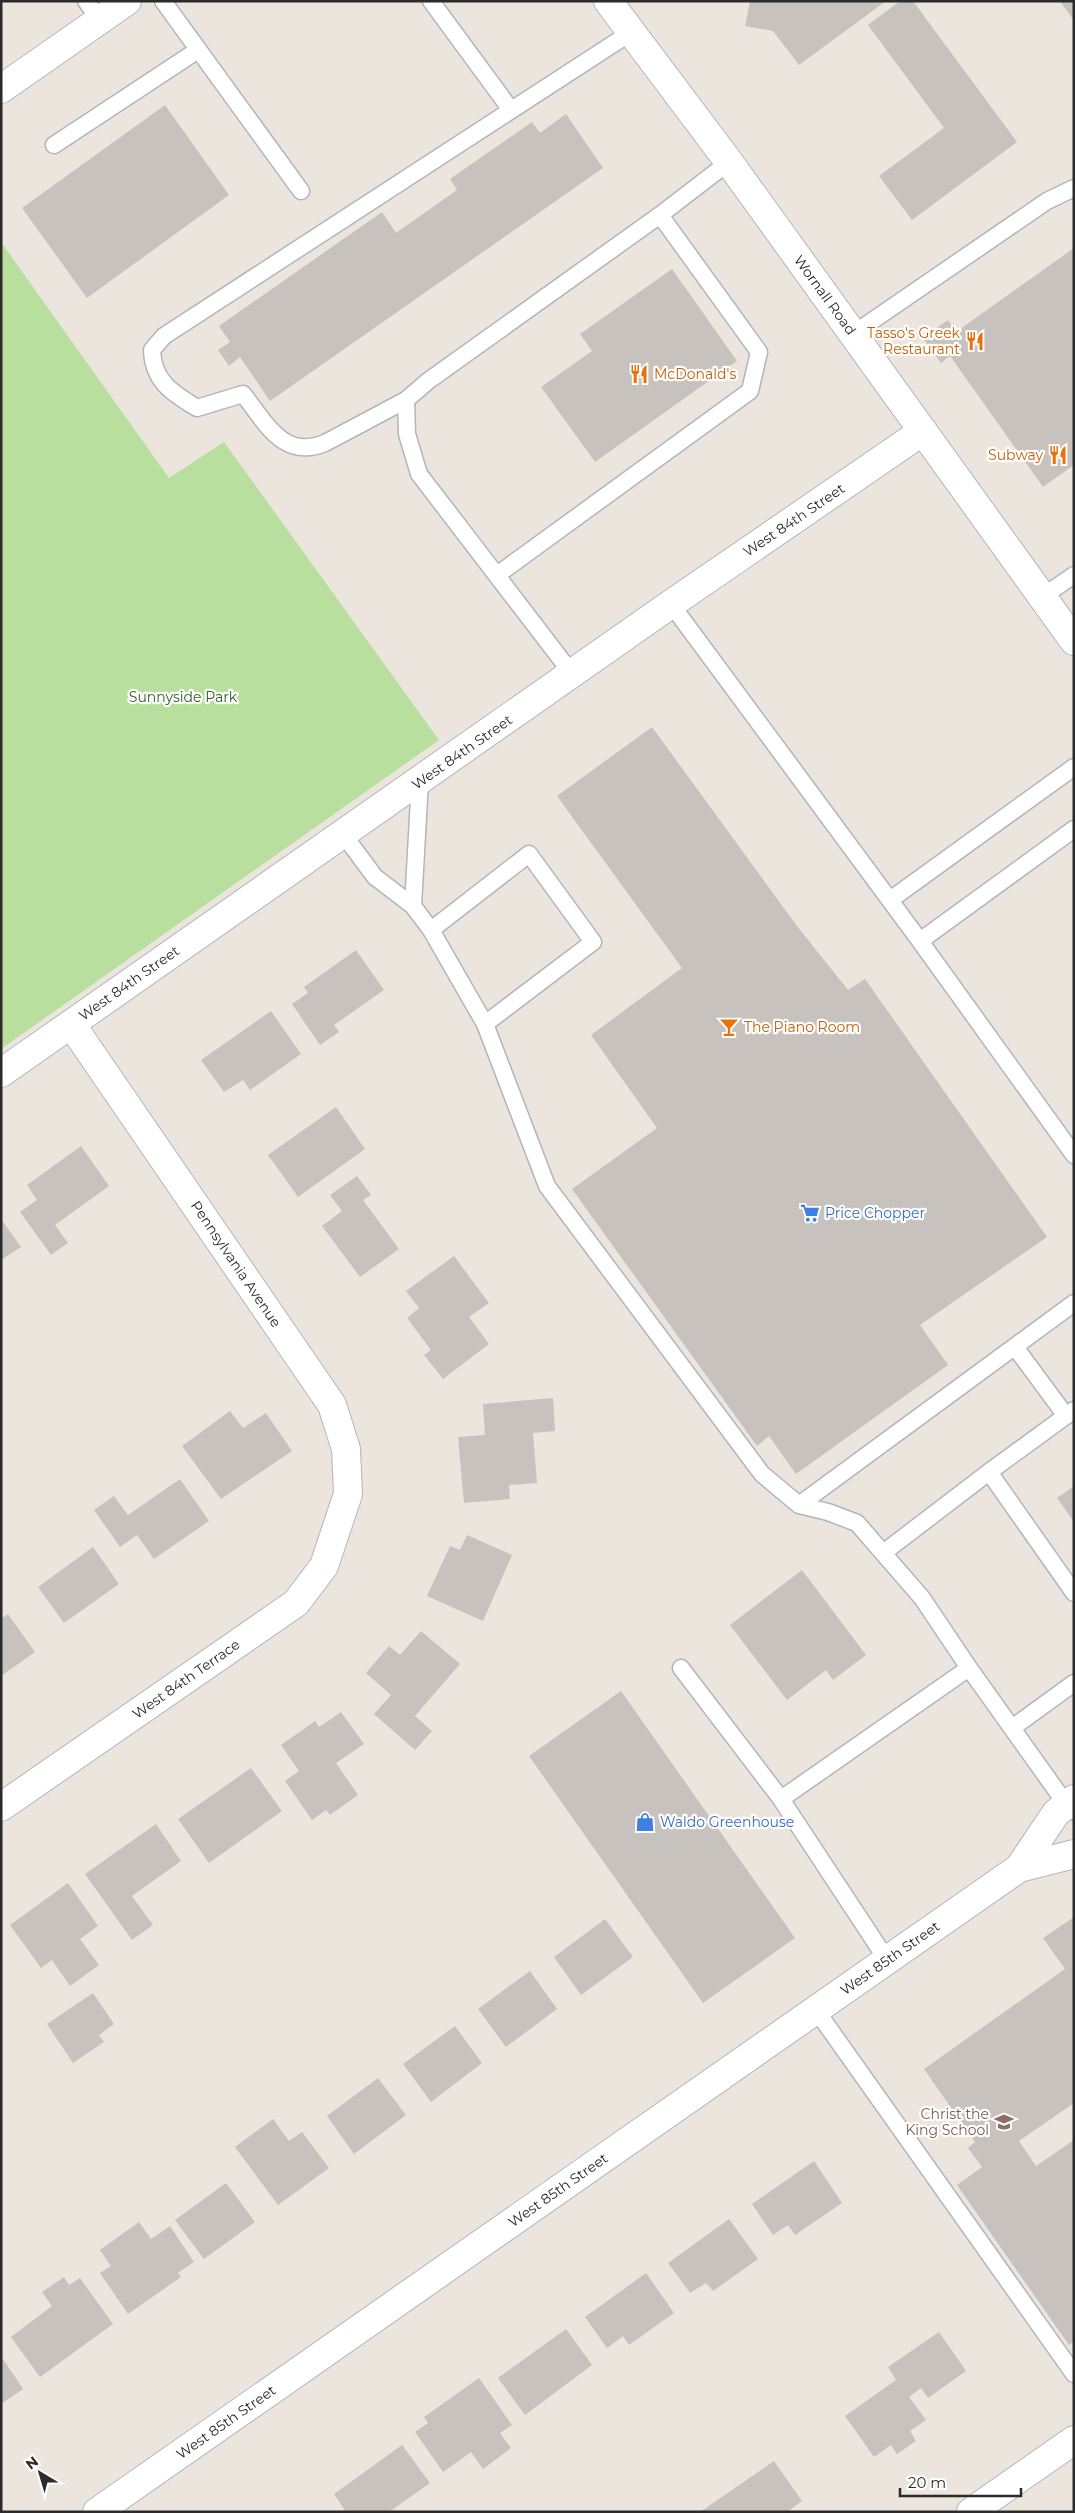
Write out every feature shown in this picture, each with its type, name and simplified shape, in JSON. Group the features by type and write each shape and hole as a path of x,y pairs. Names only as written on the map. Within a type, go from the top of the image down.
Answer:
{"street":[{"path":"1,89 93,11 127,1"},
{"name":"Wornall Road","path":"608,1 630,33 729,162 1074,641"},
{"name":"West 84th Street","path":"1,1074 671,604 923,431"},
{"name":"Pennsylvania Avenue","path":"71,1024 332,1405 346,1449 348,1494 338,1523"},
{"name":"West 84th Terrace","path":"1,1807 296,1603 324,1566 338,1523"},
{"name":"West 85th Street","path":"1019,1868 1056,1813 1071,1806"},
{"name":"West 85th Street","path":"97,2512 1019,1868 1074,1854"},
{"path":"971,2512 1074,2440"}],"lane":[{"path":"163,1 300,191"},
{"path":"431,1 511,110"},
{"path":"630,33 164,336 152,350 152,365 172,393 197,408 243,394 273,432 292,447 312,448 325,443 406,400 428,381 660,215 729,162"},
{"path":"54,145 198,50"},
{"path":"853,334 1047,201 1074,188"},
{"path":"497,575 750,391 758,352 660,215"},
{"path":"406,400 407,434 418,474 572,674"},
{"path":"1042,598 1074,575"},
{"path":"671,604 890,900 1074,1154"},
{"path":"890,900 1074,767"},
{"path":"413,906 420,781"},
{"path":"920,941 1074,829"},
{"path":"343,834 375,877 413,906 431,930 485,1024 547,1186 762,1474 799,1505 828,1512 857,1523 922,1598 969,1668 1071,1806"},
{"path":"431,930 529,854 593,942 485,1024"},
{"path":"799,1505 1074,1303"},
{"path":"883,1553 1070,1413 1015,1347"},
{"path":"989,1472 1074,1592"},
{"path":"680,1668 781,1799 887,1960"},
{"path":"781,1799 969,1668"},
{"path":"1012,1728 1074,1683"},
{"path":"816,2010 1073,2371"}],"green space":[{"name":"Sunnyside Park","path":"1,242 169,478 224,442 439,740 1,1049"}],"building":[{"path":"750,1 886,1 799,65 773,31 745,26"},
{"path":"900,1 913,1 1017,142 912,220 879,176 944,128 868,25"},
{"path":"1060,1 1074,1 1074,17 1072,18"},
{"path":"165,105 229,195 87,298 22,208"},
{"path":"566,114 603,168 270,401 240,357 229,366 218,350 230,342 219,326 382,212 396,233 457,190 450,179 532,122 540,133"},
{"path":"1074,248 1074,465 1043,487 950,356 941,363 923,338 948,320 956,332"},
{"name":"McDonald's","path":"672,269 737,361 595,462 541,387 592,351 580,334"},
{"name":"Price Chopper","path":"652,727 797,926 848,990 865,979 1047,1237 920,1325 948,1365 796,1474 769,1436 757,1446 572,1189 657,1128 591,1035 682,968 557,796"},
{"path":"356,950 384,990 334,1025 339,1032 320,1045 292,1004 308,993 304,987"},
{"path":"271,1011 301,1054 250,1090 243,1080 224,1092 201,1060"},
{"path":"336,1107 365,1149 298,1197 268,1155"},
{"path":"81,1146 109,1186 55,1225 68,1243 51,1255 20,1212 37,1200 27,1185"},
{"path":"357,1176 371,1195 363,1200 399,1249 360,1277 322,1226 342,1211 330,1195"},
{"path":"1,1219 21,1247 1,1260"},
{"path":"454,1256 489,1303 469,1317 489,1344 443,1379 424,1355 431,1350 407,1318 419,1308 406,1291"},
{"path":"553,1398 555,1431 533,1433 537,1483 509,1485 510,1499 464,1503 458,1437 485,1435 483,1404"},
{"path":"230,1411 243,1428 266,1413 292,1451 221,1499 182,1446"},
{"path":"180,1479 209,1521 154,1559 137,1535 120,1547 94,1510 114,1496 128,1515"},
{"path":"1074,1486 1074,1522 1057,1498"},
{"path":"467,1535 512,1555 483,1621 427,1596 450,1546 460,1550"},
{"path":"93,1547 119,1584 64,1623 38,1587"},
{"path":"802,1570 866,1655 833,1680 826,1670 787,1700 730,1625"},
{"path":"8,1614 35,1652 1,1676 1,1619"},
{"path":"421,1631 460,1664 415,1716 432,1731 415,1750 374,1714 391,1695 366,1673 389,1646 400,1655"},
{"name":"Waldo Greenhouse","path":"621,1691 795,1938 703,2003 529,1756"},
{"path":"341,1712 364,1744 336,1763 358,1795 330,1815 326,1810 312,1820 285,1781 299,1771 281,1745 315,1721 319,1727"},
{"path":"251,1768 282,1811 209,1863 178,1819"},
{"path":"156,1824 181,1861 132,1896 153,1925 132,1940 85,1874"},
{"path":"68,1883 98,1926 80,1939 99,1965 70,1986 52,1960 41,1968 10,1925"},
{"name":"Christ the King School","path":"1074,1917 1074,2103 1019,2141 1036,2166 1074,2140 1074,2341 1069,2345 957,2185 982,2167 968,2148 975,2142 924,2069 1065,1969 1043,1938"},
{"path":"605,1919 633,1957 581,1995 554,1957"},
{"path":"530,1971 557,2009 506,2047 478,2009"},
{"path":"93,1993 114,2024 99,2035 104,2042 73,2063 47,2024"},
{"path":"455,2026 482,2063 431,2102 403,2064"},
{"path":"378,2078 406,2115 354,2154 327,2116"},
{"path":"273,2119 289,2141 302,2132 329,2168 278,2205 235,2147"},
{"path":"814,2161 842,2203 795,2235 788,2225 773,2235 752,2204"},
{"path":"226,2183 255,2222 204,2259 175,2220"},
{"path":"729,2219 758,2259 713,2291 706,2283 690,2293 668,2263"},
{"path":"139,2222 151,2239 170,2226 194,2262 178,2273 181,2277 128,2314 100,2273 111,2266 100,2250"},
{"path":"646,2273 674,2313 629,2345 623,2336 607,2348 585,2317"},
{"path":"64,2277 69,2285 80,2278 113,2324 40,2377 11,2337 52,2306 42,2292"},
{"path":"566,2329 592,2365 525,2415 498,2378"},
{"path":"939,2332 966,2371 928,2398 921,2388 909,2397 926,2420 910,2431 916,2441 897,2454 891,2445 874,2457 845,2416 896,2380 888,2367"},
{"path":"1,2356 23,2389 1,2404"},
{"path":"479,2378 512,2425 500,2433 511,2448 483,2469 471,2452 443,2472 415,2432 428,2423 424,2417"},
{"path":"402,2445 430,2483 389,2512 346,2512 334,2494"},
{"path":"774,2461 802,2501 787,2512 700,2512"}],"place":[{"name":"Tasso's Greek Restaurant","path":"975,341"},
{"name":"McDonald's","path":"639,374"},
{"name":"Subway","path":"1058,455"},
{"name":"The Piano Room","path":"729,1027"},
{"name":"Price Chopper","path":"810,1213"},
{"name":"Waldo Greenhouse","path":"645,1822"},
{"name":"Christ the King School","path":"1004,2122"}]}
